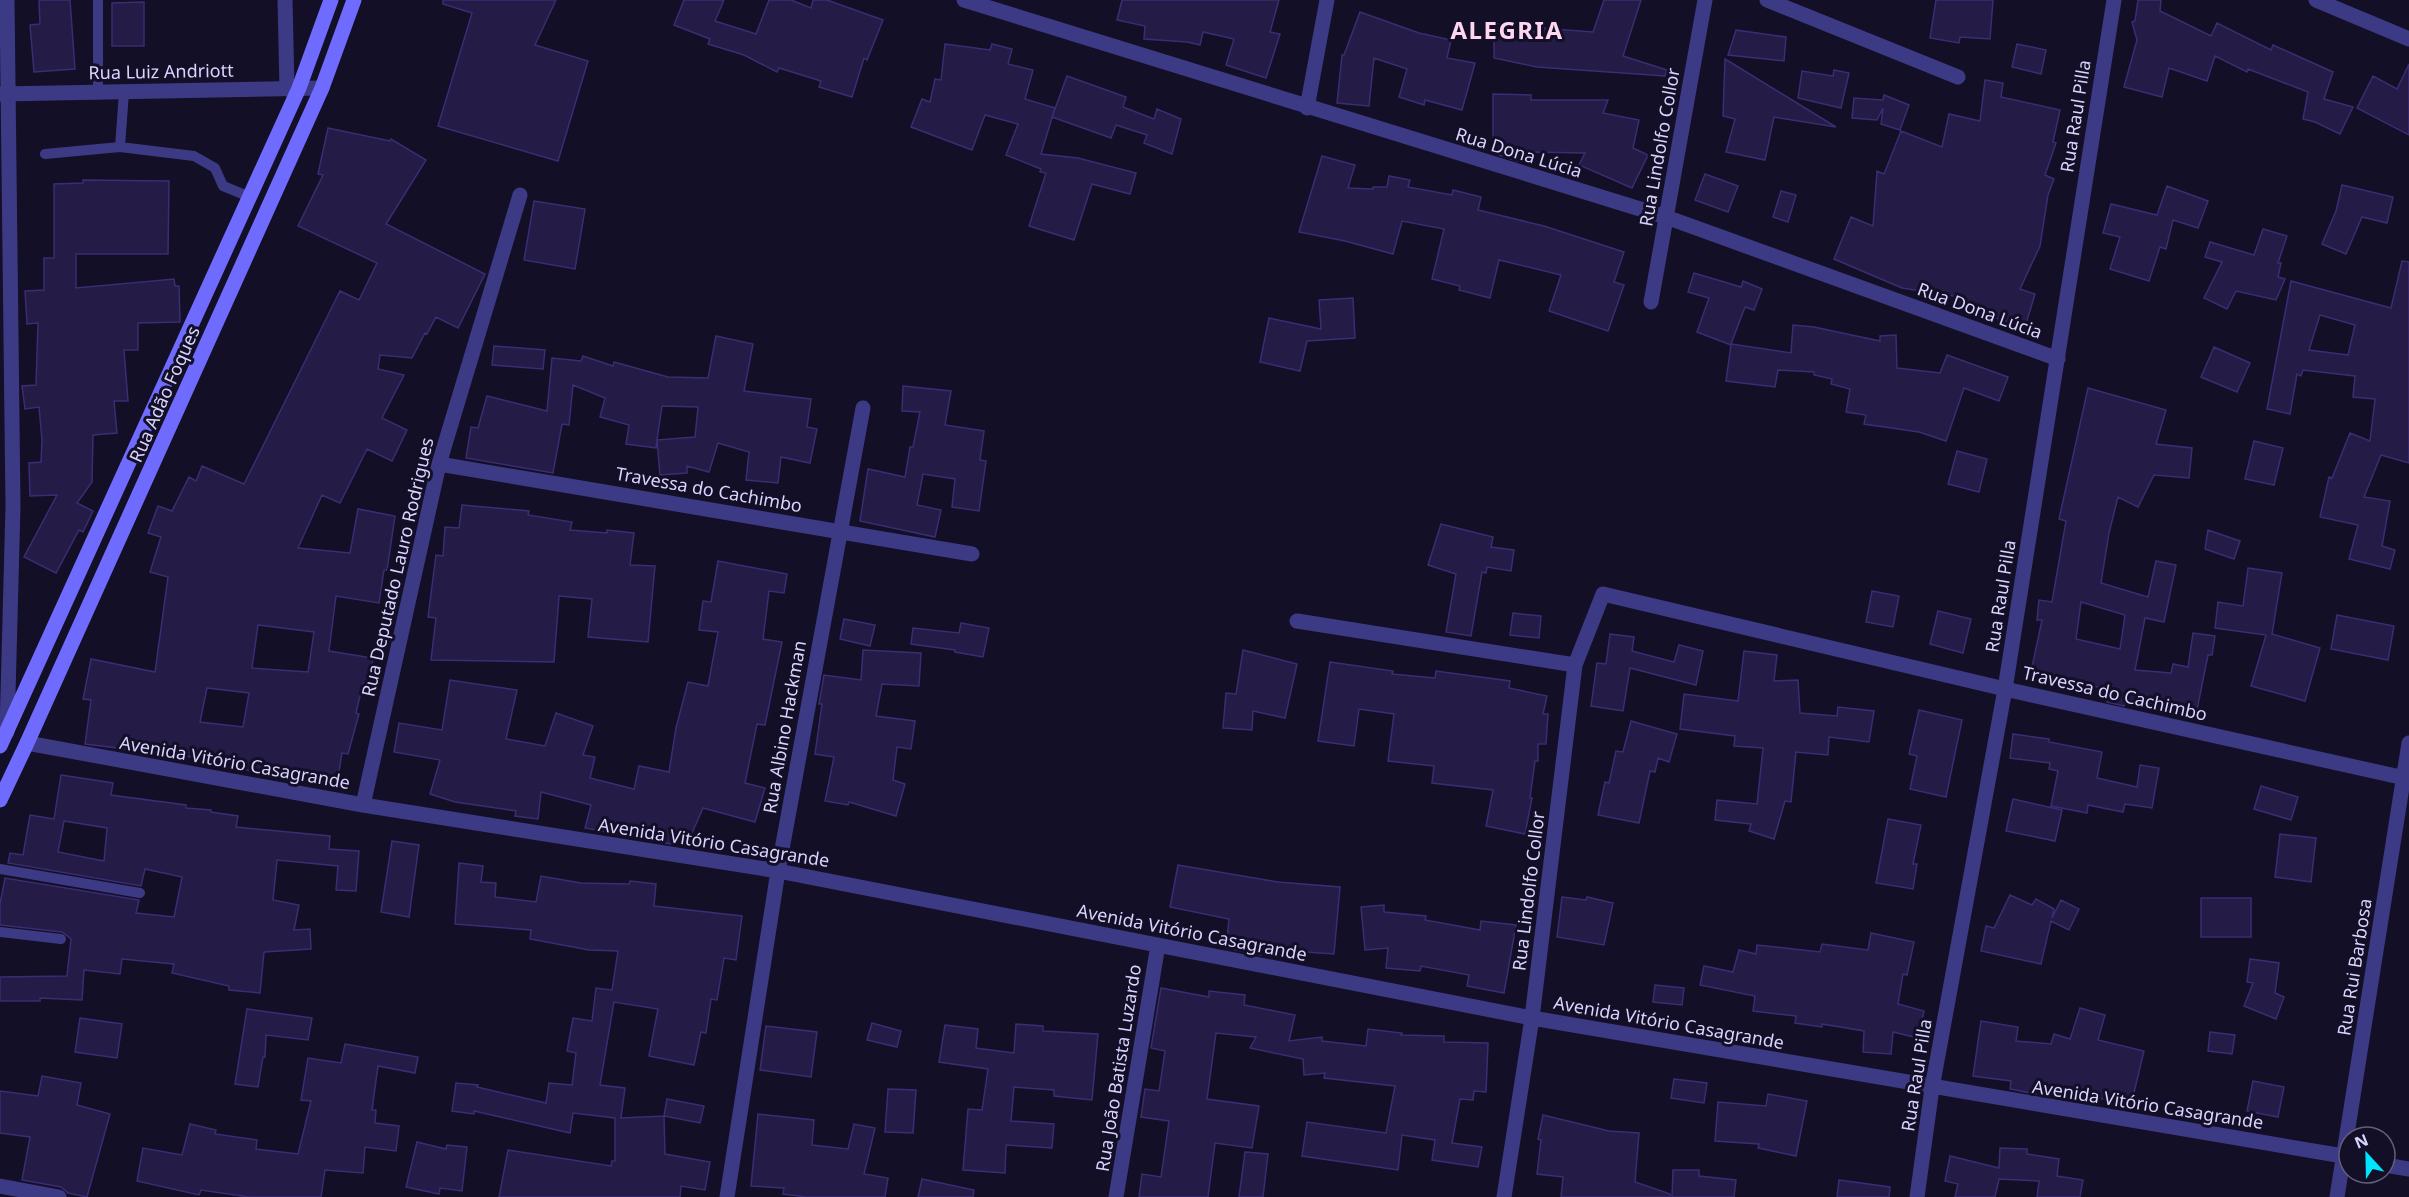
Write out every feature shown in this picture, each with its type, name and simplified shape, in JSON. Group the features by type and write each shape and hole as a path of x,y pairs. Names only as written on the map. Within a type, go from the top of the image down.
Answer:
{"main road":[{"name":"Rua Adão Foques","path":"3,740 250,197 331,0"},
{"name":"Rua Adão Foques","path":"0,800 322,88 354,0"}],"street":[{"path":"3,740 7,506 4,94 8,0"},
{"path":"285,0 293,88"},
{"name":"Rua Dona Lúcia","path":"964,0 1307,108 1666,217 2058,359"},
{"path":"1307,108 1327,0"},
{"name":"Rua Lindolfo Collor","path":"1651,302 1705,0"},
{"path":"1767,0 1958,77"},
{"name":"Rua Raul Pilla","path":"1917,1197 1932,1088 2005,689 2114,0"},
{"path":"2316,0 2409,39"},
{"name":"Rua Luiz Andriott","path":"4,94 322,88"},
{"name":"Rua Deputado Lauro Rodrigues","path":"363,805 439,464 520,195"},
{"name":"Rua Albino Hackman","path":"727,1197 778,871 863,408"},
{"name":"Travessa do Cachimbo","path":"439,464 972,554"},
{"name":"Rua Lindolfo Collor","path":"1504,1197 1532,1018 1575,665 1603,594"},
{"name":"Travessa do Cachimbo","path":"1603,594 2005,689 2406,778"},
{"path":"1298,621 1575,665"},
{"name":"Avenida Vitório Casagrande","path":"27,743 363,805 778,871 1532,1018 2337,1156"},
{"name":"Rua Rui Barbosa","path":"2351,1125 2406,778 2409,743"},
{"name":"Rua João Batista Luzardo","path":"1116,1197 1158,945"},
{"path":"0,1186 59,1197"}],"lane":[{"path":"98,0 98,92"},
{"path":"120,147 124,92"},
{"path":"45,154 120,147 194,156 215,168 223,186 250,197"},
{"path":"0,869 140,893"},
{"path":"0,932 61,939"}],"building":[{"path":"39,0 70,0 75,69 34,72 30,25 40,24"},
{"path":"443,0 556,0 535,45 588,61 558,161 438,126 472,13 443,4"},
{"path":"684,0 724,0 715,21 756,34 769,0 791,0 811,8 813,0 827,0 883,20 867,60 864,58 852,97 819,87 821,81 779,68 777,72 744,55 708,44 710,39 674,25"},
{"path":"1122,0 1279,0 1270,32 1280,34 1266,78 1226,65 1234,39 1203,32 1200,45 1144,39 1145,26 1117,20"},
{"path":"1604,0 1641,0 1623,56 1667,70 1665,76 1537,67 1494,58 1494,23 1541,33 1541,28 1593,32"},
{"path":"1936,0 1993,0 1990,39 1960,37 1959,43 1930,38"},
{"path":"2138,0 2161,0 2160,11 2211,36 2217,23 2271,50 2273,45 2333,72 2324,99 2353,107 2340,134 2303,119 2308,92 2248,69 2247,72 2215,56 2207,81 2169,68 2162,97 2124,87 2137,40 2132,22 2135,21"},
{"path":"144,2 144,46 112,46 112,3"},
{"path":"1360,12 1419,33 1451,40 1447,58 1475,63 1462,110 1425,100 1424,105 1399,97 1407,69 1374,58 1369,106 1337,103 1342,55 1344,55"},
{"path":"1736,30 1786,37 1784,61 1728,55"},
{"path":"945,44 990,50 992,44 1012,49 1008,64 1033,70 1025,99 1055,108 1041,154 1078,158 1136,173 1130,194 1092,184 1074,240 1029,226 1046,173 1006,155 1018,124 985,115 972,150 911,127 922,99 930,102 935,79 941,80"},
{"path":"2017,44 2046,50 2041,74 2012,67"},
{"path":"1725,59 1836,127 1774,117 1765,160 1726,152 1735,119 1723,116"},
{"path":"2409,64 2409,135 2357,108 2373,76 2397,89"},
{"path":"1834,70 1849,73 1841,108 1798,98 1802,71 1833,76"},
{"path":"1067,76 1126,97 1123,107 1154,119 1157,109 1181,119 1172,154 1144,143 1147,135 1116,125 1111,138 1052,117"},
{"path":"1985,80 2003,83 2001,97 2060,110 2053,142 2056,143 2045,175 2054,179 2048,195 2040,246 2020,289 2035,294 2025,327 1957,306 1960,297 1902,288 1834,259 1851,217 1873,226 1877,171 1884,174 1901,131 1942,147 1949,114 1980,121"},
{"path":"1493,94 1531,95 1531,100 1608,100 1603,113 1639,120 1633,148 1648,155 1632,188 1579,165 1585,153 1531,152 1531,161 1517,161 1493,153"},
{"path":"1884,95 1909,105 1900,130 1881,124 1883,108 1877,120 1852,118 1854,98 1883,100"},
{"path":"328,128 390,141 391,139 426,160 386,224 485,274 458,328 436,317 412,358 380,355 378,369 404,375 382,418 407,430 392,461 367,449 340,503 322,495 298,548 350,553 358,509 395,516 387,570 384,570 379,603 336,596 329,651 373,658 369,684 363,683 356,713 359,714 348,754 342,753 338,778 266,768 265,774 232,767 233,762 85,744 91,700 83,699 91,659 155,672 168,577 150,572 161,537 148,533 158,506 172,511 189,477 196,481 202,466 244,484 340,291 359,300 377,263 298,226 323,175 318,174","holes":["258,625 314,632 308,672 252,668","207,688 249,693 243,727 200,722"]},
{"path":"1322,156 1355,165 1348,188 1387,187 1389,176 1410,180 1408,187 1452,195 1453,190 1481,197 1478,210 1544,226 1624,252 1614,282 1624,285 1608,331 1549,311 1561,275 1499,260 1490,298 1459,290 1460,286 1432,279 1444,229 1402,221 1393,254 1299,232"},
{"path":"1705,174 1738,186 1728,212 1695,200"},
{"path":"83,180 169,181 168,254 76,254 76,288 174,279 175,286 179,286 180,322 138,323 138,350 124,350 128,401 114,401 117,433 93,435 92,482 77,503 93,511 83,532 79,530 56,573 24,557 57,495 30,496 29,463 41,462 42,440 39,407 25,409 22,386 36,385 38,323 27,324 25,291 44,290 44,258 54,258 54,184 83,183"},
{"path":"2342,185 2393,197 2387,223 2362,217 2346,254 2322,244 2336,211"},
{"path":"2167,186 2208,201 2198,228 2173,220 2166,249 2160,247 2149,281 2110,269 2120,237 2103,233 2111,204 2157,215"},
{"path":"1781,191 1796,195 1788,222 1773,217"},
{"path":"534,201 585,209 575,269 524,260"},
{"path":"2263,229 2287,236 2278,263 2281,263 2278,277 2285,279 2276,300 2236,291 2227,309 2204,298 2222,262 2205,257 2210,242 2254,255"},
{"path":"2402,261 2409,262 2409,463 2381,455 2364,497 2390,501 2382,546 2395,550 2390,569 2349,559 2358,525 2320,517 2329,477 2332,478 2350,433 2370,441 2375,399 2353,397 2355,376 2303,370 2301,376 2297,374 2290,414 2267,409 2291,281 2391,308","holes":["2320,315 2355,325 2348,355 2309,350"]},
{"path":"1694,273 1741,287 1743,281 1762,289 1754,310 1745,307 1731,344 1791,353 1793,325 1814,327 1880,341 1880,336 1896,335 1897,368 1940,373 1947,355 2008,377 1999,401 1964,388 1946,441 1919,432 1864,424 1866,415 1846,412 1850,389 1831,384 1832,379 1814,375 1814,372 1778,370 1775,387 1726,381 1731,345 1697,332 1709,298 1688,292"},
{"path":"1353,298 1355,338 1307,341 1300,371 1260,362 1269,318 1321,329 1319,300"},
{"path":"716,336 753,344 744,391 811,399 807,427 817,429 810,463 781,457 778,483 746,480 749,452 718,443 709,472 687,466 687,473 660,475 657,440 656,448 626,444 629,425 600,417 605,398 573,385 569,425 562,424 553,473 466,458 471,427 478,428 487,396 547,411 552,358 581,361 583,356 613,366 614,362 668,377 708,378","holes":["662,406 698,407 695,437 657,440"]},
{"path":"494,346 545,350 543,369 492,365"},
{"path":"2214,347 2250,363 2237,392 2201,377"},
{"path":"903,386 951,391 945,425 984,431 980,460 986,461 979,511 952,507 955,479 923,474 917,505 941,510 935,537 860,521 868,469 905,477 910,447 913,447 920,412 902,411"},
{"path":"2088,388 2166,410 2156,444 2192,448 2189,478 2154,475 2138,507 2118,497 2109,533 2101,583 2148,597 2156,561 2176,565 2164,622 2145,618 2135,670 2171,673 2173,664 2188,667 2193,633 2215,636 2212,655 2208,655 2197,710 2126,699 2124,706 2107,702 2110,690 2031,672 2042,620 2037,620 2039,600 2052,602 2066,521 2059,519","holes":["2081,602 2125,615 2120,649 2076,639"]},
{"path":"2254,441 2283,448 2274,485 2245,479"},
{"path":"1957,451 1987,459 1979,492 1948,484"},
{"path":"462,505 529,511 528,515 572,522 570,530 634,533 630,565 655,566 648,642 588,637 592,599 559,596 554,662 431,660 436,618 428,617 436,555 443,556 445,527 459,528"},
{"path":"1441,524 1493,537 1491,547 1514,550 1511,571 1487,567 1486,573 1482,572 1471,636 1446,632 1456,574 1428,565"},
{"path":"2208,530 2240,541 2234,559 2205,549"},
{"path":"718,561 787,574 784,593 769,591 763,639 782,642 765,725 757,724 745,783 765,788 755,822 703,808 689,840 673,833 671,844 585,828 591,805 541,792 538,819 515,816 516,811 455,802 430,794 440,760 394,752 399,723 442,730 450,680 517,690 506,739 545,746 556,713 593,726 583,755 595,757 590,778 634,789 639,766 669,772 676,728 688,682 708,686 718,632 699,630 703,601 711,602"},
{"path":"2248,568 2282,573 2272,634 2320,648 2305,701 2251,686 2266,635 2215,628 2218,602 2243,606"},
{"path":"1872,591 1899,596 1893,627 1866,622"},
{"path":"1938,611 1971,619 1963,653 1930,644"},
{"path":"1513,613 1541,616 1539,638 1510,635"},
{"path":"2337,615 2394,626 2388,660 2331,649"},
{"path":"844,619 875,625 870,646 840,639"},
{"path":"961,623 989,628 983,657 955,652 955,650 911,644 913,628 959,633"},
{"path":"1610,634 1634,637 1632,651 1674,662 1679,645 1703,651 1696,685 1630,668 1623,711 1591,706 1597,663 1606,664"},
{"path":"863,650 921,653 919,686 882,684 876,716 915,721 911,749 897,747 893,780 905,784 896,816 849,802 848,805 825,801 834,757 815,754 824,675 861,680"},
{"path":"1243,650 1297,664 1285,718 1253,711 1252,730 1223,728 1226,693 1236,694"},
{"path":"1744,651 1777,655 1774,681 1798,680 1800,713 1837,716 1838,707 1874,711 1869,742 1829,737 1828,755 1796,752 1791,802 1785,801 1774,839 1749,831 1751,824 1715,820 1717,800 1757,804 1763,748 1734,746 1735,736 1680,729 1684,694 1738,701"},
{"path":"1330,662 1393,671 1392,674 1435,678 1436,671 1510,681 1509,688 1547,696 1543,714 1548,714 1546,744 1538,744 1538,761 1535,761 1530,798 1532,798 1525,834 1486,826 1493,790 1432,783 1434,766 1388,761 1394,714 1359,709 1354,746 1318,741"},
{"path":"1919,710 1962,720 1946,797 1910,789 1917,756 1909,754"},
{"path":"1631,721 1677,734 1669,762 1658,758 1655,772 1650,771 1639,823 1598,815 1605,782 1609,783 1616,751 1623,752"},
{"path":"2013,734 2049,739 2049,742 2102,752 2097,778 2137,787 2140,765 2159,768 2152,808 2125,804 2123,812 2088,805 2087,813 2051,806 2058,771 2049,769 2050,763 2010,758"},
{"path":"61,775 113,783 111,795 186,805 186,808 211,810 211,812 238,816 236,827 330,836 329,849 359,851 356,891 336,890 338,866 277,860 273,900 299,905 294,930 310,929 311,949 264,952 260,993 229,990 229,986 172,973 174,964 122,959 120,974 84,970 82,1000 40,998 40,1001 0,1001 0,977 67,976 71,939 62,932 0,925 0,904 5,878 139,900 136,913 174,917 182,877 145,869 141,886 8,863 10,853 23,855 30,815 54,819","holes":["64,821 107,828 104,861 58,852"]},
{"path":"2261,786 2298,797 2291,820 2254,809"},
{"path":"2013,799 2062,810 2055,841 2006,831"},
{"path":"1888,819 1921,825 1913,864 1917,864 1913,889 1876,883"},
{"path":"2280,834 2316,838 2311,882 2275,877"},
{"path":"392,841 419,845 409,917 381,912"},
{"path":"459,863 483,866 481,882 496,883 495,897 536,902 541,876 581,883 629,884 630,881 656,884 654,906 742,916 736,960 724,958 717,1000 711,999 706,1033 701,1032 694,1065 649,1056 658,1009 614,1002 600,1085 625,1088 621,1118 664,1116 665,1154 710,1162 705,1190 681,1186 680,1197 499,1197 508,1150 611,1166 612,1161 615,1161 615,1118 573,1113 570,1133 474,1111 474,1114 452,1111 456,1083 478,1085 477,1087 546,1103 549,1083 572,1085 576,1053 567,1051 573,1018 592,1021 596,988 612,990 618,951 589,950 530,939 531,930 455,924"},
{"path":"1178,865 1278,882 1340,887 1334,954 1262,949 1261,955 1226,948 1229,919 1170,907"},
{"path":"2010,895 2032,905 2036,899 2054,909 2052,918 2061,900 2079,909 2069,930 2051,921 2041,964 1981,951 1986,926 1994,928"},
{"path":"1562,897 1586,900 1587,897 1613,903 1604,945 1557,937"},
{"path":"2201,898 2251,898 2251,937 2201,937"},
{"path":"1384,905 1384,912 1426,916 1425,920 1480,930 1481,921 1516,925 1504,993 1467,986 1469,975 1421,966 1420,971 1386,968 1388,948 1365,950 1361,907"},
{"path":"1871,933 1914,942 1907,975 1903,974 1898,1004 1924,1011 1918,1038 1893,1032 1891,1054 1863,1052 1864,1031 1822,1024 1822,1027 1795,1023 1796,1016 1753,1011 1755,996 1700,985 1704,966 1733,972 1739,950 1756,954 1757,945 1820,952 1822,944 1868,950"},
{"path":"2250,959 2279,963 2275,993 2284,997 2276,1019 2244,1006 2253,983 2247,982"},
{"path":"1655,985 1684,988 1682,1005 1653,1002"},
{"path":"1161,988 1209,997 1209,991 1245,995 1244,1005 1295,1015 1289,1041 1322,1037 1322,1041 1366,1046 1368,1029 1402,1033 1401,1035 1444,1036 1444,1042 1488,1043 1486,1092 1474,1091 1473,1100 1460,1099 1452,1143 1482,1147 1478,1167 1432,1160 1435,1140 1402,1135 1398,1170 1302,1156 1307,1122 1386,1133 1395,1086 1324,1078 1325,1073 1304,1075 1303,1059 1250,1048 1256,1037 1216,1033 1207,1099 1259,1106 1252,1148 1215,1143 1208,1197 1139,1197 1142,1174 1161,1177 1169,1121 1141,1117 1145,1089 1159,1091 1165,1051 1151,1048"},
{"path":"2080,1008 2105,1015 2098,1040 2144,1051 2131,1105 2106,1099 2068,1096 2037,1087 2036,1094 2010,1089 2011,1081 1973,1076 1981,1021 2018,1027 2016,1041 2051,1044 2054,1034 2070,1039"},
{"path":"247,1009 312,1018 308,1040 266,1035 265,1057 263,1057 258,1087 235,1084"},
{"path":"80,1018 122,1024 117,1058 75,1052"},
{"path":"872,1023 901,1031 897,1047 867,1040"},
{"path":"1016,1024 1043,1026 1043,1031 1098,1034 1092,1100 1054,1096 1054,1090 1014,1087 1011,1121 1054,1124 1052,1148 1006,1145 1005,1173 963,1170 968,1109 982,1110 988,1069 939,1062 945,1025 978,1029 976,1048 1014,1053"},
{"path":"766,1026 817,1032 811,1077 760,1070"},
{"path":"2210,1032 2235,1035 2232,1054 2208,1051"},
{"path":"345,1044 418,1057 415,1073 378,1066 372,1110 376,1110 375,1123 399,1126 396,1151 365,1147 363,1173 325,1170 321,1197 249,1197 201,1190 199,1195 137,1181 143,1148 182,1155 190,1124 216,1130 215,1134 257,1140 256,1149 298,1154 311,1101 301,1100 308,1058 341,1063"},
{"path":"42,1076 81,1083 77,1105 110,1114 87,1197 68,1193 61,1187 22,1180 30,1137 0,1133 0,1091 38,1096"},
{"path":"1674,1079 1707,1083 1704,1103 1671,1098"},
{"path":"2253,1081 2284,1087 2278,1117 2247,1111"},
{"path":"888,1089 916,1090 913,1133 885,1132"},
{"path":"1768,1094 1807,1101 1796,1156 1758,1148 1759,1144 1715,1141 1718,1102 1766,1106"},
{"path":"667,1099 704,1106 700,1123 664,1116"},
{"path":"758,1114 814,1120 812,1145 848,1149 854,1124 875,1128 864,1174 888,1178 885,1197 806,1197 783,1194 784,1188 751,1186"},
{"path":"1543,1115 1609,1131 1639,1133 1635,1182 1670,1194 1670,1197 1561,1197 1563,1177 1537,1174 1541,1140 1538,1139"},
{"path":"417,1142 446,1149 447,1145 467,1147 462,1191 440,1188 439,1194 406,1187"},
{"path":"2000,1148 2027,1149 2027,1154 2059,1159 2057,1176 2083,1180 2080,1197 2037,1197 2039,1181 1999,1179 1995,1197 1955,1197 1958,1184 1945,1181 1950,1156 1999,1168"},
{"path":"1245,1152 1268,1154 1263,1197 1239,1197"},
{"path":"1673,1170 1699,1170 1699,1176 1736,1180 1734,1197 1672,1197"},
{"path":"922,1179 974,1190 973,1197 918,1197"},
{"path":"1839,1180 1890,1187 1889,1197 1837,1197"}],"district":[{"name":"ALEGRIA","path":"1507,29"}]}
